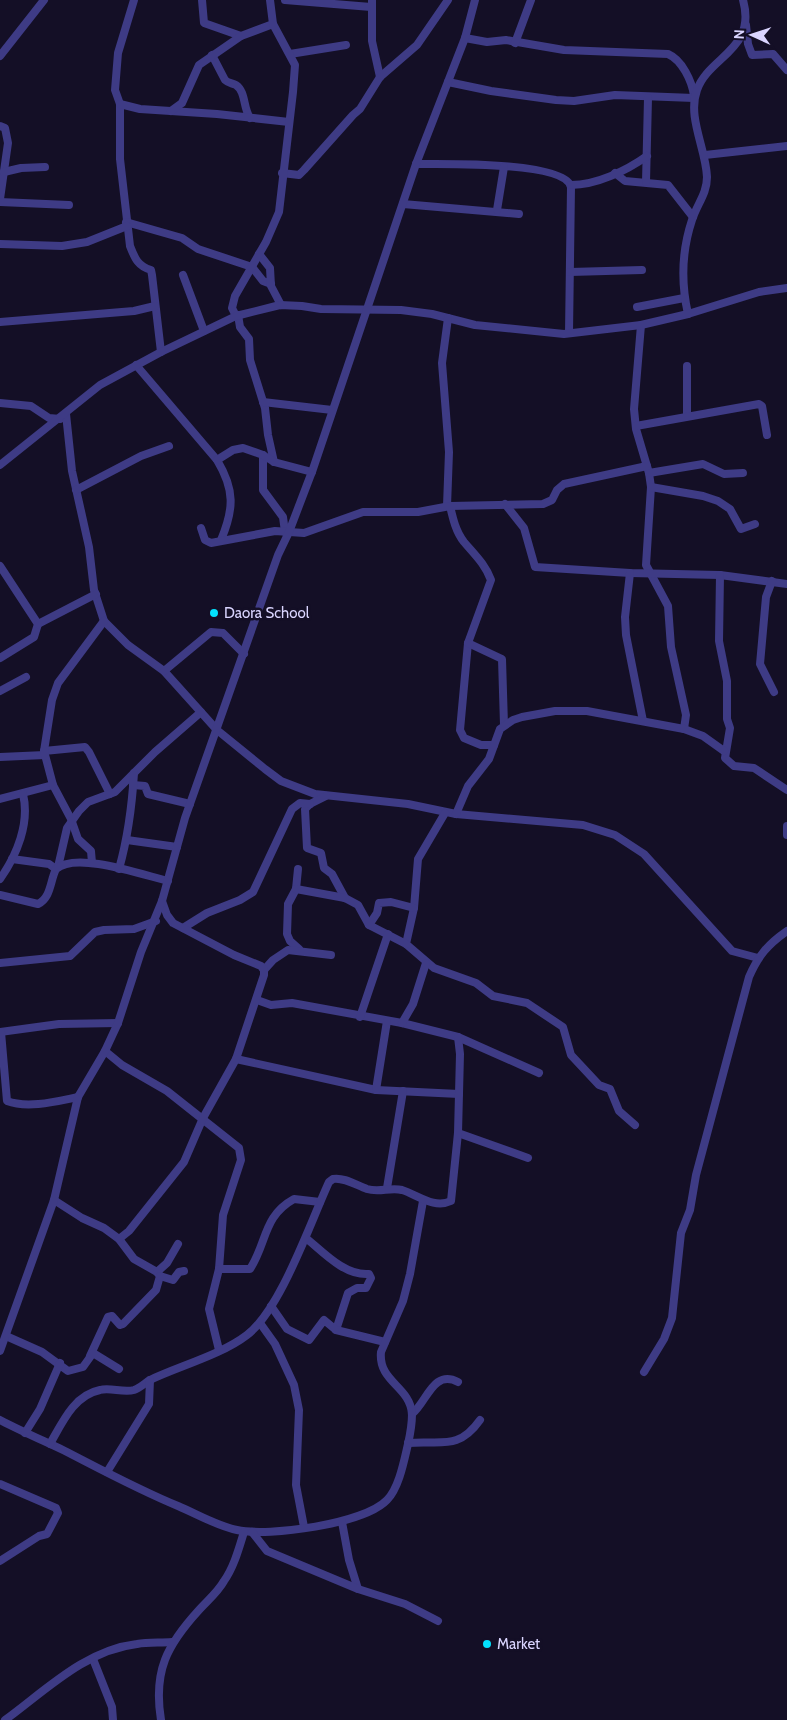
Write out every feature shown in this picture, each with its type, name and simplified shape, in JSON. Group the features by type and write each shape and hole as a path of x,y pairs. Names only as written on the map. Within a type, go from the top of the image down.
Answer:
{"street":[{"path":"0,56 35,14 44,0"},
{"path":"134,0 117,59 115,90 120,104 120,159 127,224 135,260 142,267 151,270 161,352"},
{"path":"202,0 204,23 242,36"},
{"path":"270,0 269,12 272,24 295,65 279,212 259,254 232,302 240,327 249,339 250,360 263,402 274,462"},
{"path":"285,0 372,4 372,41 380,77"},
{"path":"282,173 300,174 353,115 360,110 380,77 412,50 448,0"},
{"path":"0,1351 54,1200 78,1097 105,1051 118,1023 141,952 156,921 190,804 278,555 312,472 416,164 465,38 474,0"},
{"path":"515,43 531,0"},
{"path":"743,0 748,44 752,55 773,54 787,70"},
{"path":"694,100 702,80 732,50 746,22"},
{"path":"171,111 182,103 188,93 196,68 212,55 242,36 272,24"},
{"path":"465,38 487,42 506,40 564,50 668,54 677,60 689,80 705,156 706,190 693,217 684,249 684,298 688,314"},
{"path":"290,54 346,45"},
{"path":"212,55 225,80 236,85 241,90 246,111 250,118"},
{"path":"448,82 492,91 556,100 574,101 616,95 694,100"},
{"path":"646,182 648,98"},
{"path":"120,104 134,108 289,122"},
{"path":"0,126 5,128 8,135 0,200 69,205"},
{"path":"705,156 787,146"},
{"path":"570,185 586,184 615,173 647,156"},
{"path":"416,164 504,167 551,172 565,178 570,185 569,333"},
{"path":"4,172 21,168 45,167"},
{"path":"496,210 504,167"},
{"path":"615,173 625,181 668,186 693,217"},
{"path":"404,204 496,210 519,214"},
{"path":"0,244 62,246 77,244 96,239 127,224 182,238 198,249 252,267 263,281 271,284"},
{"path":"259,254 270,268 271,284 281,305"},
{"path":"570,272 642,270"},
{"path":"183,276 204,332"},
{"path":"0,465 60,419 100,385 161,352 237,315 281,305 367,311 401,310 475,325 569,333 641,325 688,314 759,292 787,288"},
{"path":"637,307 684,298"},
{"path":"0,322 134,310 155,306"},
{"path":"448,318 442,362 450,452 448,506 458,532 478,556 491,580 468,643 460,730 464,738 481,745 494,745"},
{"path":"641,325 634,409 636,426 648,470 650,488 646,560 651,574 668,606 671,648 686,715 684,729"},
{"path":"136,365 217,460 226,474 232,507 221,540"},
{"path":"687,366 687,416"},
{"path":"263,402 332,410"},
{"path":"0,403 31,406 49,418 60,419"},
{"path":"636,426 761,404 767,435"},
{"path":"66,414 72,471 89,547 96,594 104,621 128,645 164,671 217,730 281,781 301,790 326,796 408,804 445,813 582,825 615,835 644,854 732,950 758,958"},
{"path":"76,490 142,456 169,446"},
{"path":"217,460 239,448 263,455 274,462 312,472"},
{"path":"263,455 263,490 283,517 287,532"},
{"path":"201,528 205,540 209,542 287,532 304,533 317,530 362,512 418,512 448,506 548,503 564,484 648,470 703,464 724,474 743,473"},
{"path":"650,488 710,498 730,509 741,529 755,524"},
{"path":"505,504 524,528 535,567 651,574 720,575 786,582"},
{"path":"0,566 38,624"},
{"path":"630,573 625,617 626,635 643,721"},
{"path":"720,575 719,641 727,682 727,719 730,728 729,739 724,751 726,762 734,766 754,768 787,790"},
{"path":"772,581 766,597 760,664 774,692"},
{"path":"0,658 34,637 38,624 96,594"},
{"path":"92,863 91,851 80,841 53,784 45,753 52,700 58,683 104,621"},
{"path":"164,671 211,632 223,633 244,654"},
{"path":"468,643 502,658 504,725"},
{"path":"0,690 26,677"},
{"path":"456,814 468,786 489,759 497,736 504,725 522,717 565,710 587,711 684,729 697,733 724,751"},
{"path":"0,895 38,904 48,894 71,819 88,802 110,794 202,712"},
{"path":"0,757 84,747 110,794"},
{"path":"119,869 127,840 134,773"},
{"path":"0,799 53,784"},
{"path":"133,785 145,786 148,794 190,804"},
{"path":"0,879 12,859 25,820 23,794"},
{"path":"183,928 207,913 240,900 253,892 281,827 292,809 300,803 310,804 326,796"},
{"path":"310,804 305,813 308,848 321,853 324,868 332,874 345,898"},
{"path":"406,944 414,908 418,859 445,813"},
{"path":"787,826 787,835"},
{"path":"127,840 177,847"},
{"path":"12,859 50,864 57,868"},
{"path":"57,868 66,864 92,863 168,881"},
{"path":"298,869 296,889 288,904 287,934 290,941 299,949"},
{"path":"296,889 345,898 358,905 369,925 406,944 426,963 476,983 493,996 527,1003 564,1027 571,1055 599,1085 610,1089 619,1111 635,1125"},
{"path":"162,901 169,918 183,928 234,955 261,966 264,970"},
{"path":"369,925 377,913 379,903 392,902 414,908"},
{"path":"0,964 70,956 95,932 134,929 156,921"},
{"path":"644,1372 664,1339 672,1318 681,1233 690,1210 696,1175 743,995 758,958 765,949 787,931"},
{"path":"360,1017 388,934"},
{"path":"119,1240 129,1231 180,1168 203,1118 236,1059 258,1000 264,970 273,960 288,950 299,949 331,955"},
{"path":"402,1023 413,1004 426,963"},
{"path":"258,1000 271,1005 292,1003 360,1017 402,1023 458,1037 539,1073"},
{"path":"376,1090 387,1021"},
{"path":"78,1097 54,1102 23,1104 7,1102 0,1032 59,1024 118,1023"},
{"path":"50,1444 73,1406 85,1396 100,1390 134,1390 150,1380 246,1336 260,1322 271,1306 306,1238 329,1182 333,1179 374,1190 387,1188 417,1195 423,1201 444,1203 451,1201 458,1133 458,1037"},
{"path":"105,1051 122,1065 168,1091 239,1148 241,1153 239,1167 223,1215 219,1268 209,1309 219,1350"},
{"path":"236,1059 376,1090 459,1094"},
{"path":"387,1188 403,1091"},
{"path":"458,1133 528,1158"},
{"path":"219,1268 250,1269 269,1224 280,1208 294,1199 320,1202"},
{"path":"54,1200 82,1218 104,1228 119,1240 134,1259 158,1274 174,1280 179,1272 184,1271"},
{"path":"0,1420 164,1501 226,1528 248,1532 304,1527 342,1522 360,1516 387,1500 396,1484 408,1443 412,1414 405,1396 381,1368 381,1352 402,1303 410,1274 423,1201"},
{"path":"306,1238 334,1259 344,1270 369,1274 371,1278 366,1288 357,1288 348,1293 336,1330"},
{"path":"6,1336 42,1352 60,1363 68,1371 83,1367 108,1317 112,1316 119,1324 122,1324 156,1290 158,1274 178,1244"},
{"path":"271,1306 287,1329 309,1340 322,1320 325,1320 336,1330 385,1342"},
{"path":"260,1322 275,1344 294,1385 298,1410 296,1484 304,1527"},
{"path":"90,1356 97,1353 119,1369"},
{"path":"25,1432 40,1409 60,1363"},
{"path":"412,1414 420,1408 434,1384 438,1381 446,1378 458,1382"},
{"path":"107,1472 149,1404 150,1380"},
{"path":"408,1443 459,1440 473,1430 480,1420"},
{"path":"0,1484 56,1508 58,1513 48,1534 39,1536 0,1561"},
{"path":"342,1522 348,1560 358,1589"},
{"path":"248,1532 267,1552 358,1589 405,1604 438,1621"},
{"path":"161,1720 158,1701 160,1674 172,1642 225,1581 248,1532"},
{"path":"4,1720 45,1688 93,1659 135,1644 172,1642"},
{"path":"93,1659 112,1707 113,1720"}],"place":[{"name":"Daora School","path":"214,613"},
{"name":"Market","path":"487,1644"}]}
